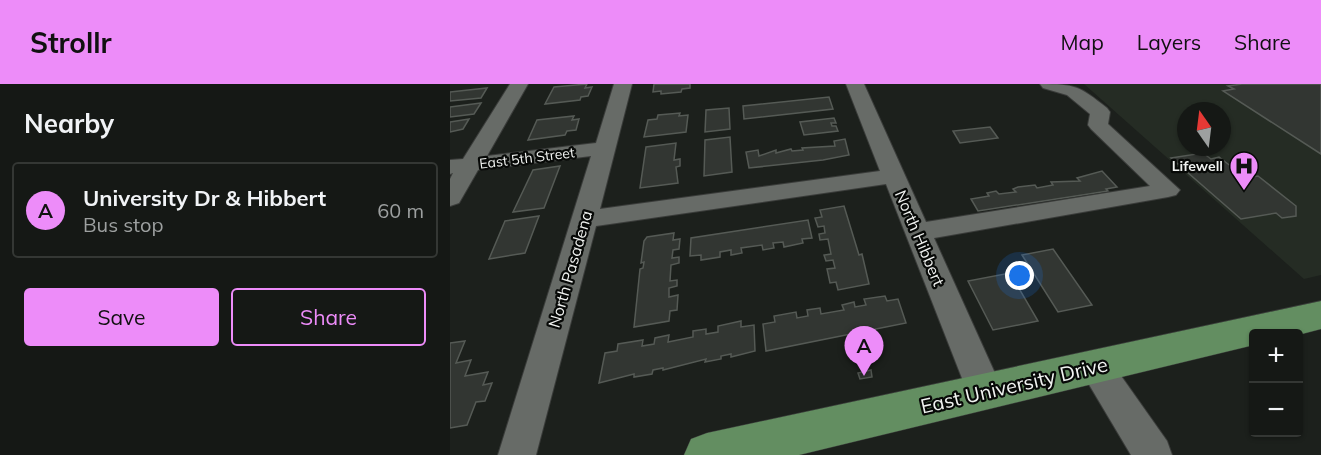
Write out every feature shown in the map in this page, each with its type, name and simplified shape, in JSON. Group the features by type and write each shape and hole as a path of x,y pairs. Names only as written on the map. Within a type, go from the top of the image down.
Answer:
{"main road":[{"name":"East University Drive","path":"707,455 1321,315"}],"street":[{"path":"450,198 460,166 519,84"},
{"name":"North Pasadena","path":"518,455 623,84"},
{"name":"North Hibbert","path":"855,84 985,391"},
{"path":"918,232 1168,190 1098,125 1100,112 1074,91 1049,84"},
{"name":"East 5th Street","path":"460,166 605,148"},
{"path":"585,219 894,176"},
{"path":"1095,366 1153,455"}],"shaded area":[{"path":"1084,84 1321,84 1321,275 1304,279"}],"building":[{"path":"587,84 585,88 592,87 588,96 581,97 580,100 545,104 554,87"},
{"path":"654,84 690,84 690,88 682,89 681,92 661,94 661,91 653,92"},
{"path":"1321,84 1321,154 1223,91 1234,89 1228,86"},
{"path":"487,88 481,98 450,101 450,92"},
{"path":"829,97 833,109 744,119 743,106"},
{"path":"481,103 474,114 450,117 450,107"},
{"path":"729,108 730,129 705,132 706,110"},
{"path":"680,113 679,116 688,115 686,132 644,137 648,120 657,119 658,115"},
{"path":"574,116 572,120 579,119 576,130 567,131 565,135 528,140 537,120"},
{"path":"834,118 836,123 831,123 838,131 804,135 800,122"},
{"path":"469,119 463,129 450,132 450,122"},
{"path":"990,127 998,138 960,143 953,131"},
{"path":"730,137 732,172 704,176 705,140"},
{"path":"845,139 849,155 749,168 746,152 758,150 759,156 776,150 776,153 791,149 792,151 803,150 802,148 835,146 834,141"},
{"path":"676,143 674,160 680,159 680,166 676,167 678,183 640,188 646,147"},
{"name":"Lifewell","path":"1207,156 1211,159 1219,157 1246,178 1258,176 1296,206 1296,216 1282,218 1276,213 1241,219 1171,158"},
{"path":"560,166 544,208 513,212 533,170"},
{"path":"1102,171 1117,187 1106,189 1108,191 978,211 971,199 989,196 987,193 996,191 999,194 1016,192 1013,189 1018,187 1035,185 1037,188 1053,185 1051,182 1080,181 1077,178"},
{"path":"844,206 859,255 862,254 869,284 838,290 836,282 830,283 827,269 835,268 833,260 826,261 824,255 831,254 828,239 820,240 819,234 825,233 824,226 818,227 815,218 822,217 820,210"},
{"path":"539,216 525,253 489,259 505,221"},
{"path":"808,220 812,238 802,239 803,243 784,247 783,242 773,243 774,248 763,250 762,245 741,248 742,253 731,255 731,250 720,252 720,257 701,260 701,255 690,256 691,238"},
{"path":"674,233 673,240 680,239 679,249 673,250 672,258 679,257 679,263 671,265 670,281 677,280 677,286 669,288 669,297 678,295 677,310 670,311 669,321 634,327 640,269 643,268 644,262 641,263 644,241 647,237"},
{"path":"1053,249 1092,305 1058,312 1022,255"},
{"path":"1010,273 1038,321 993,330 968,281"},
{"path":"885,296 887,301 898,299 906,323 766,351 763,324 775,322 774,316 796,312 797,318 808,316 807,310 820,308 821,314 844,310 842,305 854,302 855,307 866,305 864,299"},
{"path":"741,321 741,327 754,325 755,351 731,357 731,354 721,356 721,359 705,362 706,359 663,370 663,368 653,370 652,374 634,377 634,374 599,383 605,353 617,351 618,344 643,340 642,346 654,344 655,338 669,335 668,342 693,337 693,331 706,329 706,334 718,332 718,326"},
{"path":"465,341 456,363 471,360 465,376 488,372 483,385 492,383 485,401 476,402 467,425 450,428 450,343"},
{"path":"871,370 872,377 860,379 858,373"}],"place":[{"name":"Lifewell","path":"1244,192"},
{"name":"University Dr & Hibbert","path":"864,376"}]}
